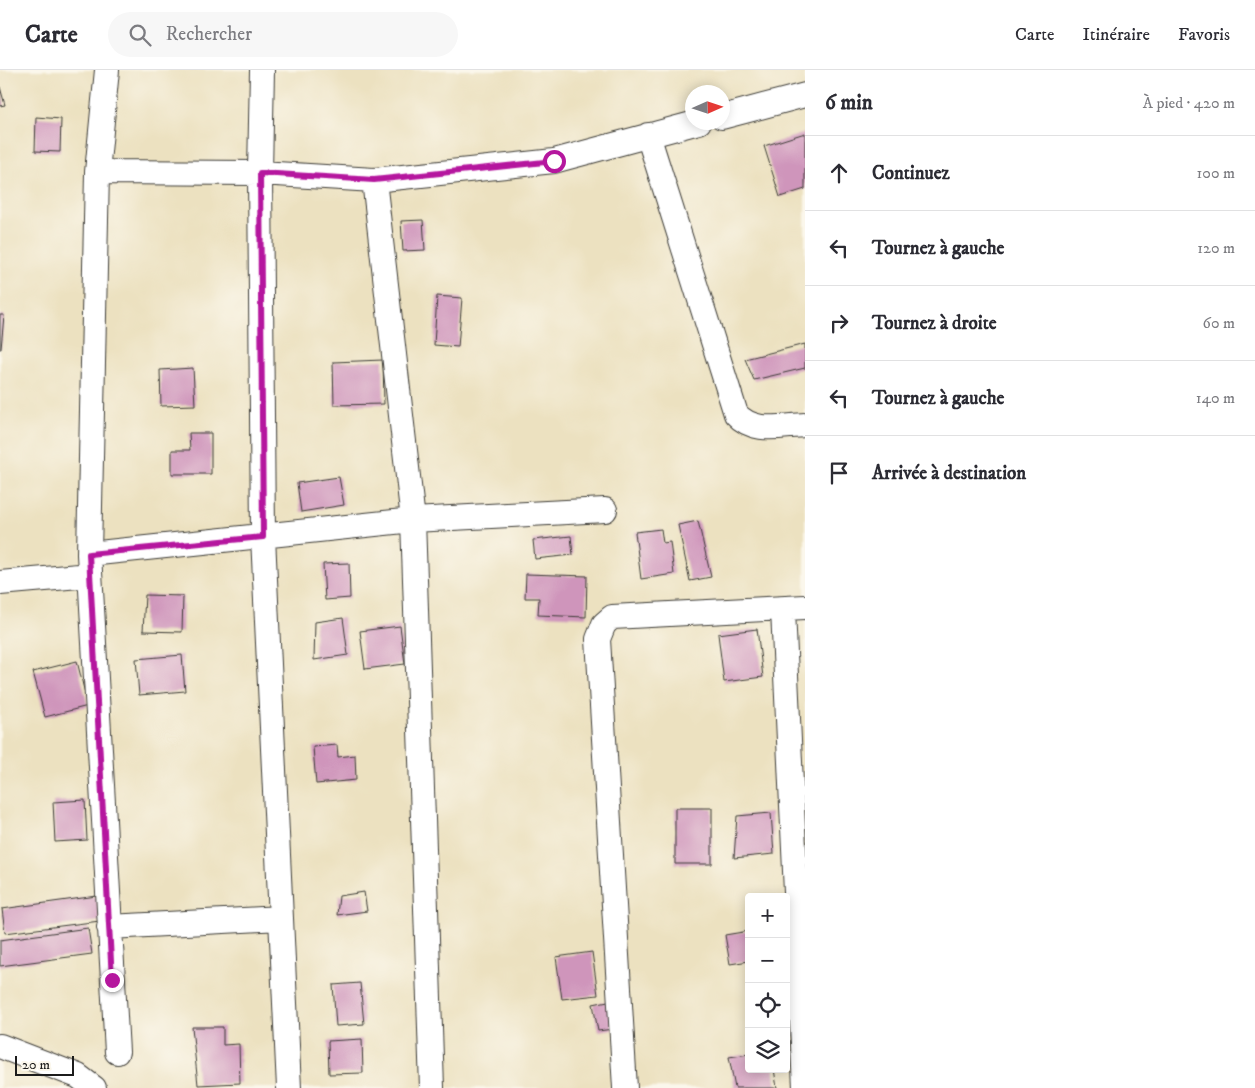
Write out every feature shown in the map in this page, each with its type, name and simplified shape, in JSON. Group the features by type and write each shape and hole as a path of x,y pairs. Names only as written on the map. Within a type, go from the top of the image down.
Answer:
{"street":[{"path":"107,70 97,172 90,564 117,1052"},
{"path":"262,70 260,173 263,537 289,1088"},
{"path":"730,114 805,95"},
{"path":"97,172 260,173 374,180 554,161 685,126"},
{"path":"648,136 736,414 744,422 756,428 805,425"},
{"path":"374,180 413,520 432,1088"},
{"path":"0,583 90,564 263,537 413,520 605,510"},
{"path":"625,1088 598,639 604,624 612,616 794,609 805,1088"},
{"path":"109,927 281,918"},
{"path":"0,1046 78,1076 94,1088"}],"building":[{"path":"0,87 5,105 0,106"},
{"path":"36,117 61,119 60,152 35,151"},
{"path":"805,133 805,189 780,197 764,146"},
{"path":"423,220 425,250 403,251 401,221"},
{"path":"437,296 462,298 458,347 434,345"},
{"path":"0,315 4,315 1,349 0,349"},
{"path":"805,344 805,368 754,380 745,359"},
{"path":"383,360 384,404 334,405 333,362"},
{"path":"193,368 195,405 161,406 160,370"},
{"path":"189,433 211,433 211,474 172,474 172,450 190,450"},
{"path":"339,477 344,505 301,512 297,483"},
{"path":"698,521 711,577 690,581 678,525"},
{"path":"661,529 663,543 670,542 674,574 641,579 635,532"},
{"path":"571,536 573,555 535,559 533,540"},
{"path":"349,563 350,598 325,600 323,564"},
{"path":"526,574 587,576 586,617 538,615 539,598 525,598"},
{"path":"145,595 183,596 182,632 143,631"},
{"path":"343,618 348,655 314,660 315,622"},
{"path":"400,626 405,664 365,669 360,631"},
{"path":"757,629 763,677 724,682 718,634"},
{"path":"182,655 185,691 139,695 136,659"},
{"path":"77,661 88,706 45,717 33,672"},
{"path":"337,745 338,757 355,755 356,780 316,784 313,747"},
{"path":"85,800 87,840 55,842 53,802"},
{"path":"675,808 712,808 712,864 675,864"},
{"path":"771,813 774,854 734,858 737,816"},
{"path":"364,892 367,911 337,915 339,896"},
{"path":"97,896 100,921 5,933 2,909"},
{"path":"88,928 92,954 0,966 0,940"},
{"path":"745,932 745,962 730,964 725,935"},
{"path":"592,952 598,995 562,999 556,957"},
{"path":"360,983 364,1024 336,1026 333,985"},
{"path":"608,1001 613,1029 598,1031 593,1004"},
{"path":"192,1027 223,1027 223,1045 239,1044 240,1083 198,1085"},
{"path":"362,1039 363,1073 329,1074 328,1041"},
{"path":"745,1055 745,1073 775,1073 777,1088 735,1088 729,1057"}],"route":[{"path":"112,980 89,554 263,537 260,173 374,180 554,161"}]}
